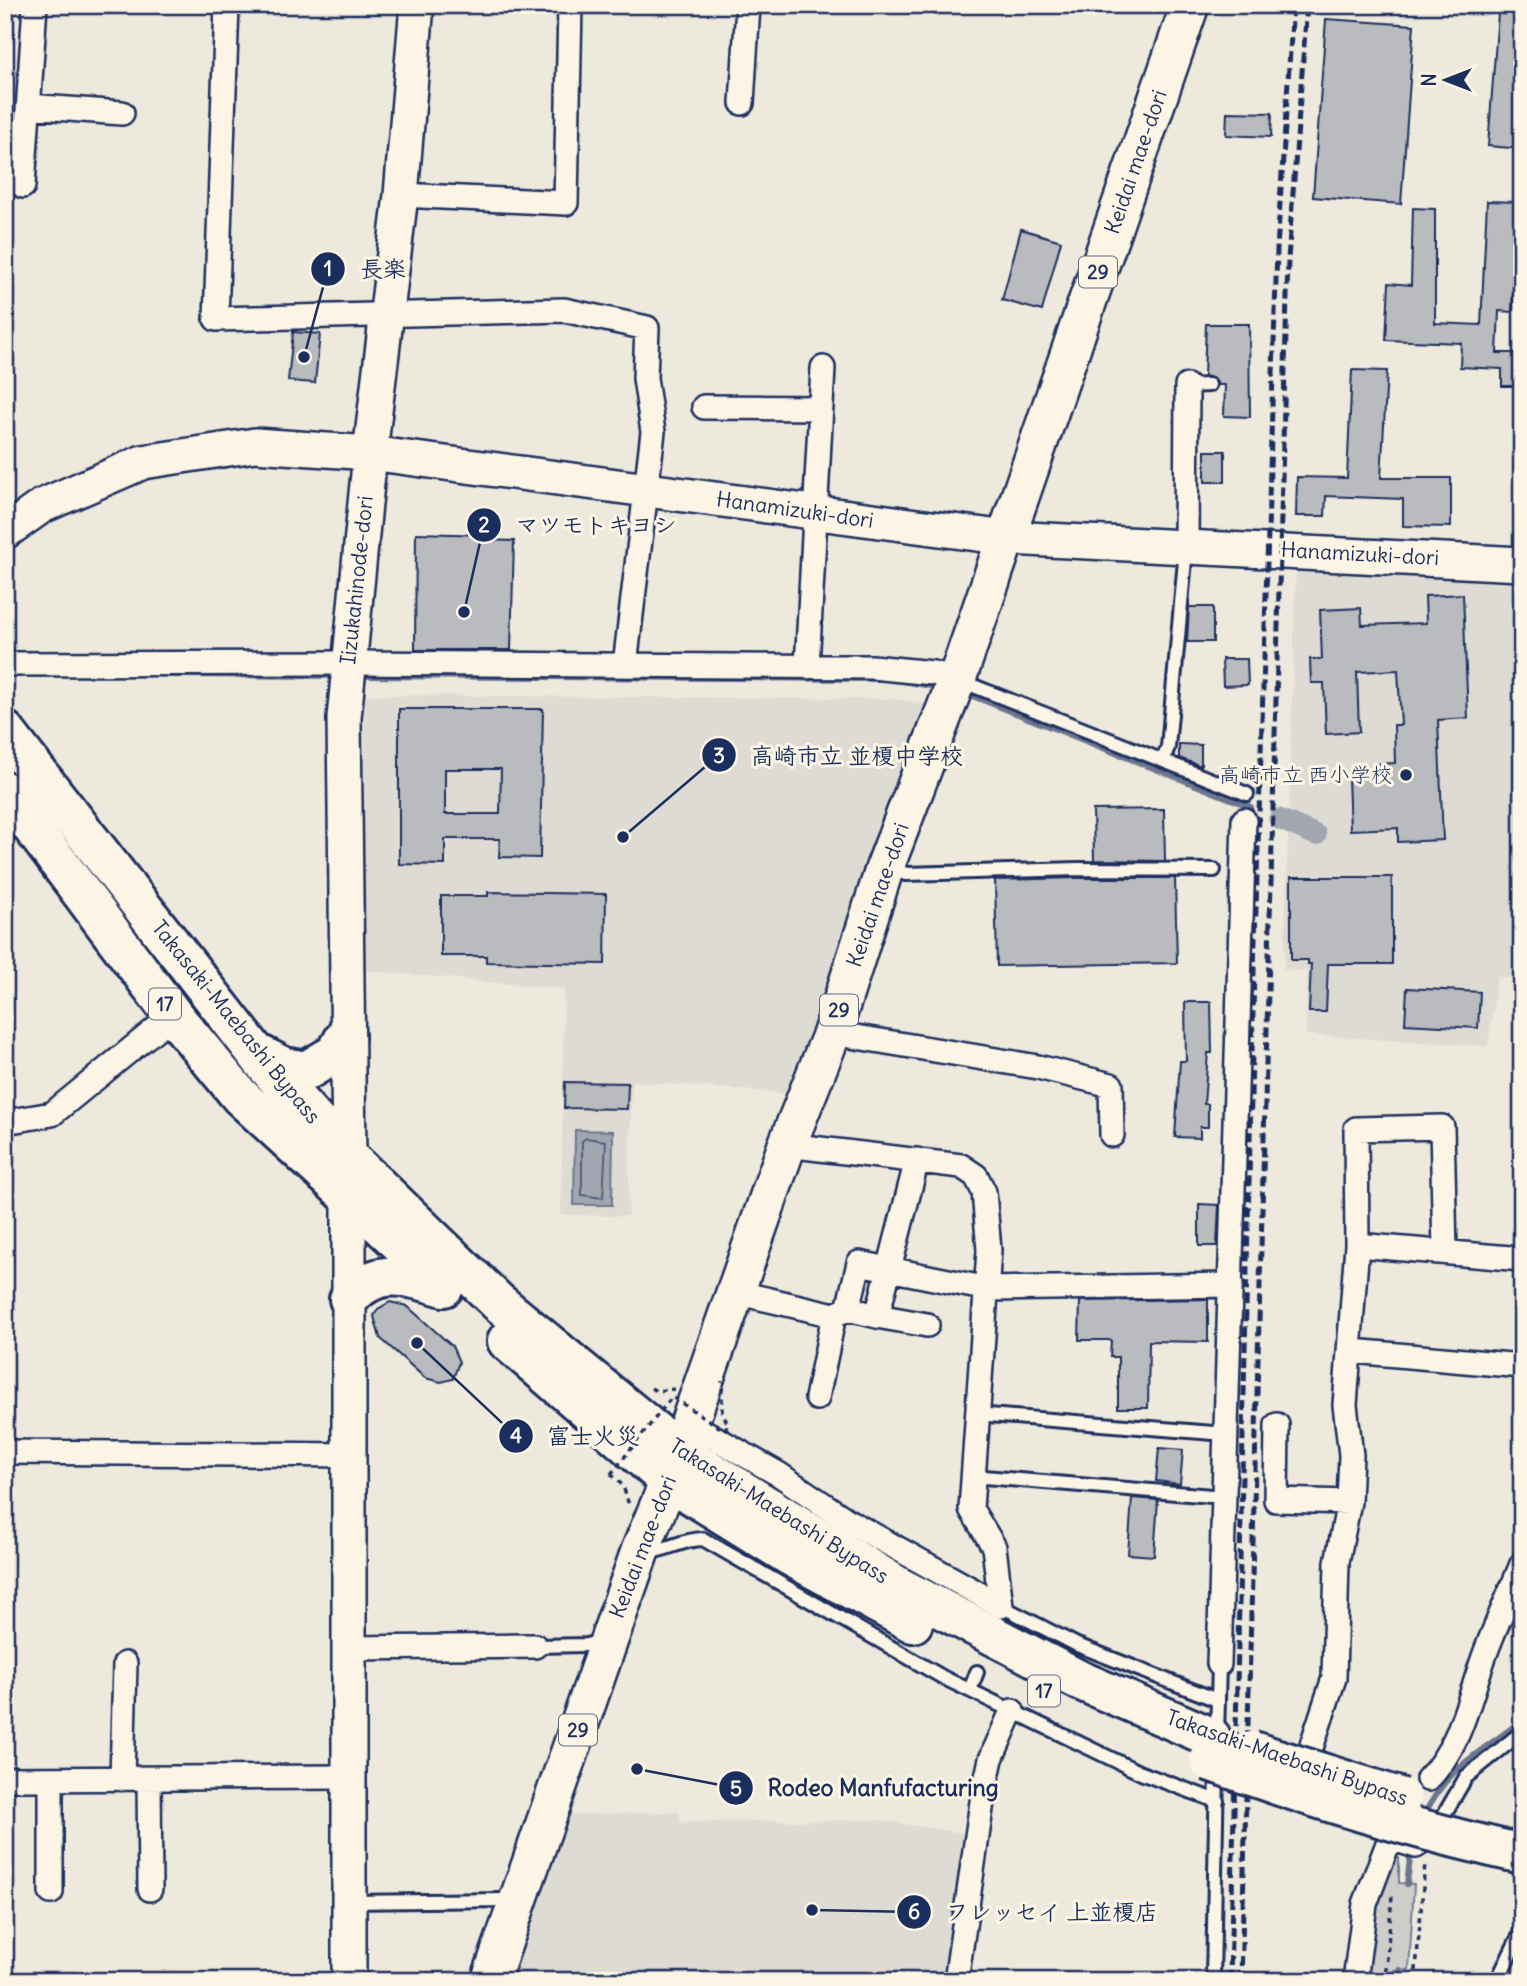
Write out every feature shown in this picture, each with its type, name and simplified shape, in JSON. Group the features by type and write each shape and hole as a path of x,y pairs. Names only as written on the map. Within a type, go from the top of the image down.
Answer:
{"highway":[{"name":"Takasaki-Maebashi Bypass","path":"5,731 256,1052 349,1158 498,1302 679,1452"},
{"name":"Takasaki-Maebashi Bypass","path":"5,791 173,1015 240,1096 555,1384 679,1452 901,1588 1305,1797 1410,1828 1522,1854"},
{"path":"256,1052 284,1067 306,1070 336,1053 345,1037"},
{"path":"349,1300 366,1283 389,1275 411,1277 450,1289"},
{"name":"Takasaki-Maebashi Bypass","path":"1210,1749 1522,1828"}],"main road":[{"name":"Keidai mae-dori","path":"490,1981 640,1551 679,1452 787,1145 832,1033 885,867 957,679 1007,538 1190,5"}],"street":[{"path":"23,186 35,5"},
{"path":"227,5 216,319 564,310 647,328 645,378 653,432 625,664"},
{"name":"Iizukahinode-dori","path":"349,1981 349,1158 345,1037 344,718 370,453 401,195 417,5"},
{"path":"401,195 566,203 570,5"},
{"path":"741,103 748,5"},
{"path":"29,106 122,113"},
{"path":"807,667 823,368"},
{"path":"1186,545 1198,386"},
{"path":"704,407 821,408"},
{"name":"Hanamizuki-dori","path":"5,532 42,506 143,462 255,445 370,453 1007,538 1522,564"},
{"path":"5,664 625,664 807,667 933,673 957,679"},
{"path":"1219,1664 1244,820"},
{"path":"5,1122 52,1114 173,1015"},
{"path":"832,1033 1038,1067 1111,1085 1112,1135"},
{"path":"1445,1251 1442,1127 1356,1129 1357,1245 1352,1351 1345,1405 1351,1454 1349,1502 1337,1562 1334,1678 1294,1801 1296,1807 1305,1813 1409,1844 1522,1873"},
{"path":"787,1145 961,1166 976,1176 984,1192 989,1250 988,1289 976,1414 971,1508 994,1547 1001,1615"},
{"path":"877,1316 917,1160"},
{"path":"1357,1245 1522,1259"},
{"path":"817,1398 841,1312 859,1264 988,1289 1231,1286"},
{"path":"734,1293 927,1325"},
{"path":"1352,1351 1522,1366"},
{"path":"1277,1425 1276,1500 1349,1502"},
{"path":"5,1452 349,1454"},
{"path":"679,1452 780,1475 848,1521 1001,1615"},
{"path":"1419,1785 1440,1767 1454,1743 1522,1564"},
{"path":"348,1648 535,1646"},
{"path":"122,1779 125,1664"},
{"path":"956,1981 983,1796 991,1759 1012,1711"},
{"path":"5,1779 349,1777"},
{"path":"51,1779 51,1892"},
{"path":"149,1779 150,1889"},
{"path":"1355,1981 1365,1904 1409,1844"}],"lane":[{"path":"1163,760 1168,747 1186,545"},
{"path":"957,679 1247,794"},
{"path":"885,867 906,874 1078,869 1214,870"},
{"path":"976,1414 1226,1434"},
{"path":"972,1476 1224,1497"},
{"path":"640,1551 658,1551 687,1539 703,1539 877,1642 970,1690 1141,1773 1217,1801"},
{"path":"1001,1615 1217,1700"},
{"path":"535,1646 587,1645 609,1638"},
{"path":"1213,1981 1219,1664"},
{"path":"970,1690 977,1672"},
{"path":"1409,1844 1441,1817 1466,1777 1522,1732"},
{"path":"1409,1844 1419,1785"},
{"path":"1409,1844 1412,1810"},
{"path":"348,1902 504,1900 517,1903"},
{"path":"1497,1981 1522,1930"}],"path":[{"path":"630,1507 623,1486 611,1474 672,1397 724,1430 728,1425 722,1411 722,1381"},
{"path":"650,1387 656,1391 676,1388"},
{"path":"1409,1844 1415,1981"},
{"path":"1385,1981 1393,1884"}],"shaded area":[{"name":"高崎市立 西小学校","path":"1296,570 1522,581 1522,978 1497,977 1488,1046 1306,1035 1307,971 1284,970"},
{"path":"365,695 894,699 930,704 791,1094 632,1081 628,1216 561,1215 564,989 362,970"},
{"path":"679,1812 681,1822 877,1820 970,1834 948,1979 904,1972 901,1981 506,1981 563,1815"},
{"path":"1395,1856 1399,1858 1399,1883 1414,1884 1409,1970 1394,1970 1393,1981 1361,1981 1364,1940"}],"water":[{"path":"575,1130 613,1131 612,1205 574,1205"}],"building":[{"path":"1498,13 1522,15 1522,149 1488,146"},
{"path":"1326,19 1414,25 1401,204 1313,197"},
{"path":"1227,112 1272,113 1271,137 1226,135"},
{"path":"1487,201 1518,202 1512,312 1499,311 1497,353 1522,353 1522,386 1502,386 1502,369 1460,367 1461,343 1386,340 1389,283 1411,285 1413,208 1435,209 1435,323 1481,325"},
{"path":"1021,229 1061,241 1042,311 1002,300"},
{"path":"1206,324 1249,324 1250,417 1224,416 1225,385 1218,385 1214,378 1204,376"},
{"path":"293,332 320,334 315,383 288,381"},
{"path":"1352,370 1387,371 1381,478 1451,478 1451,527 1403,526 1403,499 1326,496 1325,516 1296,516 1297,477 1347,478"},
{"path":"1205,451 1225,451 1225,482 1205,482"},
{"path":"416,533 487,535 486,540 514,541 511,650 415,650"},
{"path":"1463,594 1468,718 1438,720 1443,840 1398,842 1398,828 1350,830 1348,777 1375,776 1375,764 1395,763 1394,725 1401,725 1398,670 1357,672 1359,732 1326,734 1324,683 1311,683 1310,659 1322,659 1320,610 1361,608 1362,625 1426,623 1425,596"},
{"path":"1189,607 1213,607 1213,642 1187,642"},
{"path":"1222,659 1247,659 1248,685 1223,686"},
{"path":"399,709 543,709 540,858 499,857 500,839 445,839 445,865 399,864","holes":["445,769 501,769 500,814 445,814"]},
{"path":"1179,744 1201,745 1201,766 1179,758"},
{"path":"1164,809 1165,861 1094,860 1093,810"},
{"path":"1291,877 1392,877 1392,964 1328,964 1326,1012 1309,1012 1311,964 1308,964 1308,960 1291,960"},
{"path":"1175,878 1177,963 997,966 995,880"},
{"path":"488,892 606,894 605,964 486,962 486,956 441,956 441,896 488,896"},
{"path":"1407,988 1480,992 1478,1028 1405,1024"},
{"path":"1185,1002 1211,1002 1212,1053 1208,1053 1204,1104 1208,1104 1208,1127 1200,1127 1200,1138 1175,1137 1180,1061 1186,1061"},
{"path":"565,1082 628,1083 627,1109 564,1108"},
{"path":"1199,1204 1219,1205 1217,1246 1199,1246"},
{"path":"1208,1299 1208,1342 1149,1341 1148,1408 1118,1408 1118,1357 1110,1357 1111,1340 1079,1340 1080,1301"},
{"path":"390,1302 407,1306 452,1346 459,1362 453,1379 441,1382 425,1378 380,1338 374,1316 378,1309"},
{"path":"1159,1448 1183,1450 1180,1484 1156,1481"},
{"path":"1132,1498 1158,1500 1154,1556 1128,1554"}],"waterway":[{"path":"169,675 340,676"},
{"path":"358,676 882,679"},
{"path":"904,681 941,688"},
{"path":"965,693 1251,807"},
{"path":"1279,819 1316,835"},
{"path":"1423,1818 1442,1785 1454,1773 1522,1720"},
{"path":"1407,1884 1411,1851"},
{"path":"1399,1981 1400,1970"}],"railway":[{"path":"1230,1981 1254,972 1277,249 1293,5"},
{"path":"1241,1981 1288,259 1307,5"}],"place":[{"name":"長楽","path":"304,357"},
{"name":"マツモトキヨシ","path":"464,612"},
{"name":"高崎市立 西小学校","path":"1406,775"},
{"name":"高崎市立 並榎中学校","path":"623,837"},
{"name":"富士火災","path":"417,1343"},
{"name":"Rodeo Manfufacturing","path":"637,1769"},
{"name":"フレッセイ 上並榎店","path":"812,1910"}]}
